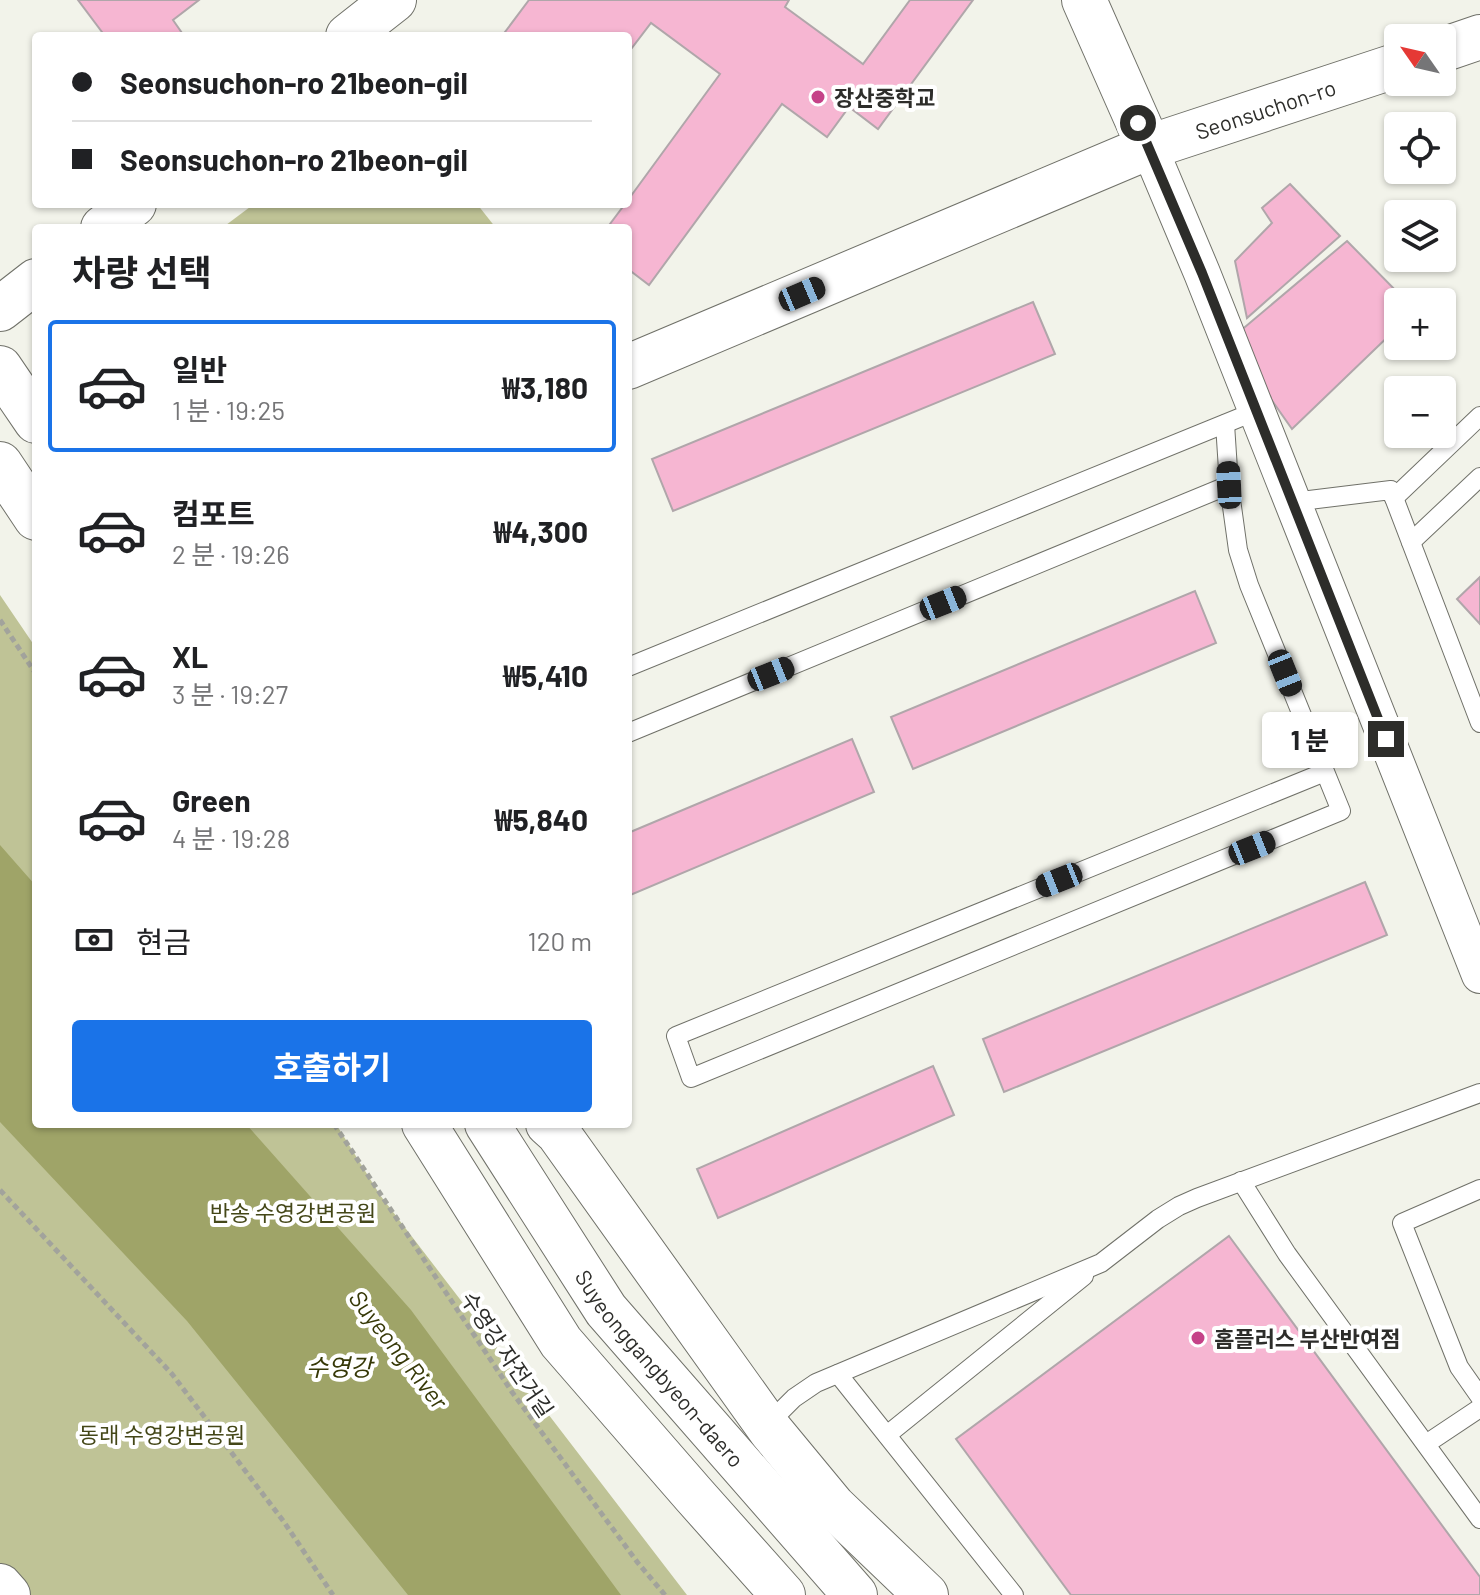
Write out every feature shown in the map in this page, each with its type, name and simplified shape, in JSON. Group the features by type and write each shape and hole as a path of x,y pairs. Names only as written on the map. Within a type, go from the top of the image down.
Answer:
{"main road":[{"path":"353,32 394,0"},
{"path":"1084,0 1149,147"},
{"path":"1456,45 1480,37"},
{"name":"Seonsuchon-ro","path":"632,365 1149,147 1384,70"},
{"path":"108,224 129,208"},
{"path":"0,309 32,284"},
{"path":"0,368 32,415"},
{"path":"0,464 32,512"},
{"path":"427,1128 561,1342 783,1595"},
{"name":"Suyeonggangbyeon-daero","path":"490,1128 606,1310 855,1595"},
{"path":"552,1128 767,1425 833,1506 926,1595"},
{"path":"0,1586 8,1595"}],"street":[{"path":"1149,147 1202,273 1241,417 1293,502 1480,975"}],"lane":[{"path":"1394,498 1480,416"},
{"path":"1241,417 1229,485 1238,550 1249,585 1341,811 691,1078 676,1036 1325,772"},
{"path":"632,665 1241,417"},
{"path":"1411,542 1480,477"},
{"path":"632,731 1229,485"},
{"path":"1293,502 1391,490 1480,723"},
{"path":"887,1435 1101,1263 1179,1206 1480,1093"},
{"path":"1241,1181 1287,1254 1480,1519"},
{"path":"1480,1189 1402,1223 1459,1367 1480,1397"},
{"path":"767,1425 794,1398 816,1383 1101,1263"},
{"path":"838,1374 1014,1595"},
{"path":"1426,1444 1480,1408"}],"path":[{"path":"0,620 32,668"},
{"name":"수영강 자전거길","path":"337,1128 512,1392 665,1595"},
{"path":"0,1190 172,1374 284,1522 333,1595"}],"green space":[{"path":"249,208 480,208 493,224 227,224"},
{"path":"0,595 32,642 32,1128 338,1128 380,1195 687,1595 0,1595"}],"water":[{"name":"수영강","path":"0,845 32,881 32,1128 250,1128 411,1310 621,1595 408,1595 187,1321 0,1122"}],"building":[{"path":"78,0 199,0 173,20 181,32 102,32"},
{"path":"529,0 789,0 785,7 863,64 910,0 973,0 878,129 849,107 827,137 782,104 649,285 632,272 632,224 610,224 622,208 632,208 632,195 720,74 651,23 632,48 632,32 505,32"},
{"path":"1290,184 1340,236 1247,318 1235,261 1272,223 1262,208"},
{"path":"1347,241 1393,288 1384,288 1384,340 1292,429 1261,385 1239,332"},
{"path":"1033,302 1055,354 673,511 652,459"},
{"path":"1480,577 1480,624 1457,599"},
{"path":"1195,591 1216,643 913,769 891,717"},
{"path":"852,739 874,792 632,894 632,831"},
{"path":"1365,882 1387,935 1004,1092 983,1039"},
{"path":"933,1066 954,1115 718,1218 697,1169"},
{"name":"홈플러스 부산반여점","path":"1229,1236 1480,1577 1480,1595 1071,1595 956,1439"}],"place":[{"name":"장산중학교","path":"818,97"},
{"name":"홈플러스 부산반여점","path":"1198,1338"}],"route":[{"path":"1138,123 1202,273 1386,739"}],"park label":[{"name":"반송 수영강변공원","path":"293,1212"},
{"name":"동래 수영강변공원","path":"162,1434"}],"water label":[{"name":"Suyeong River","path":"399,1349"}]}
